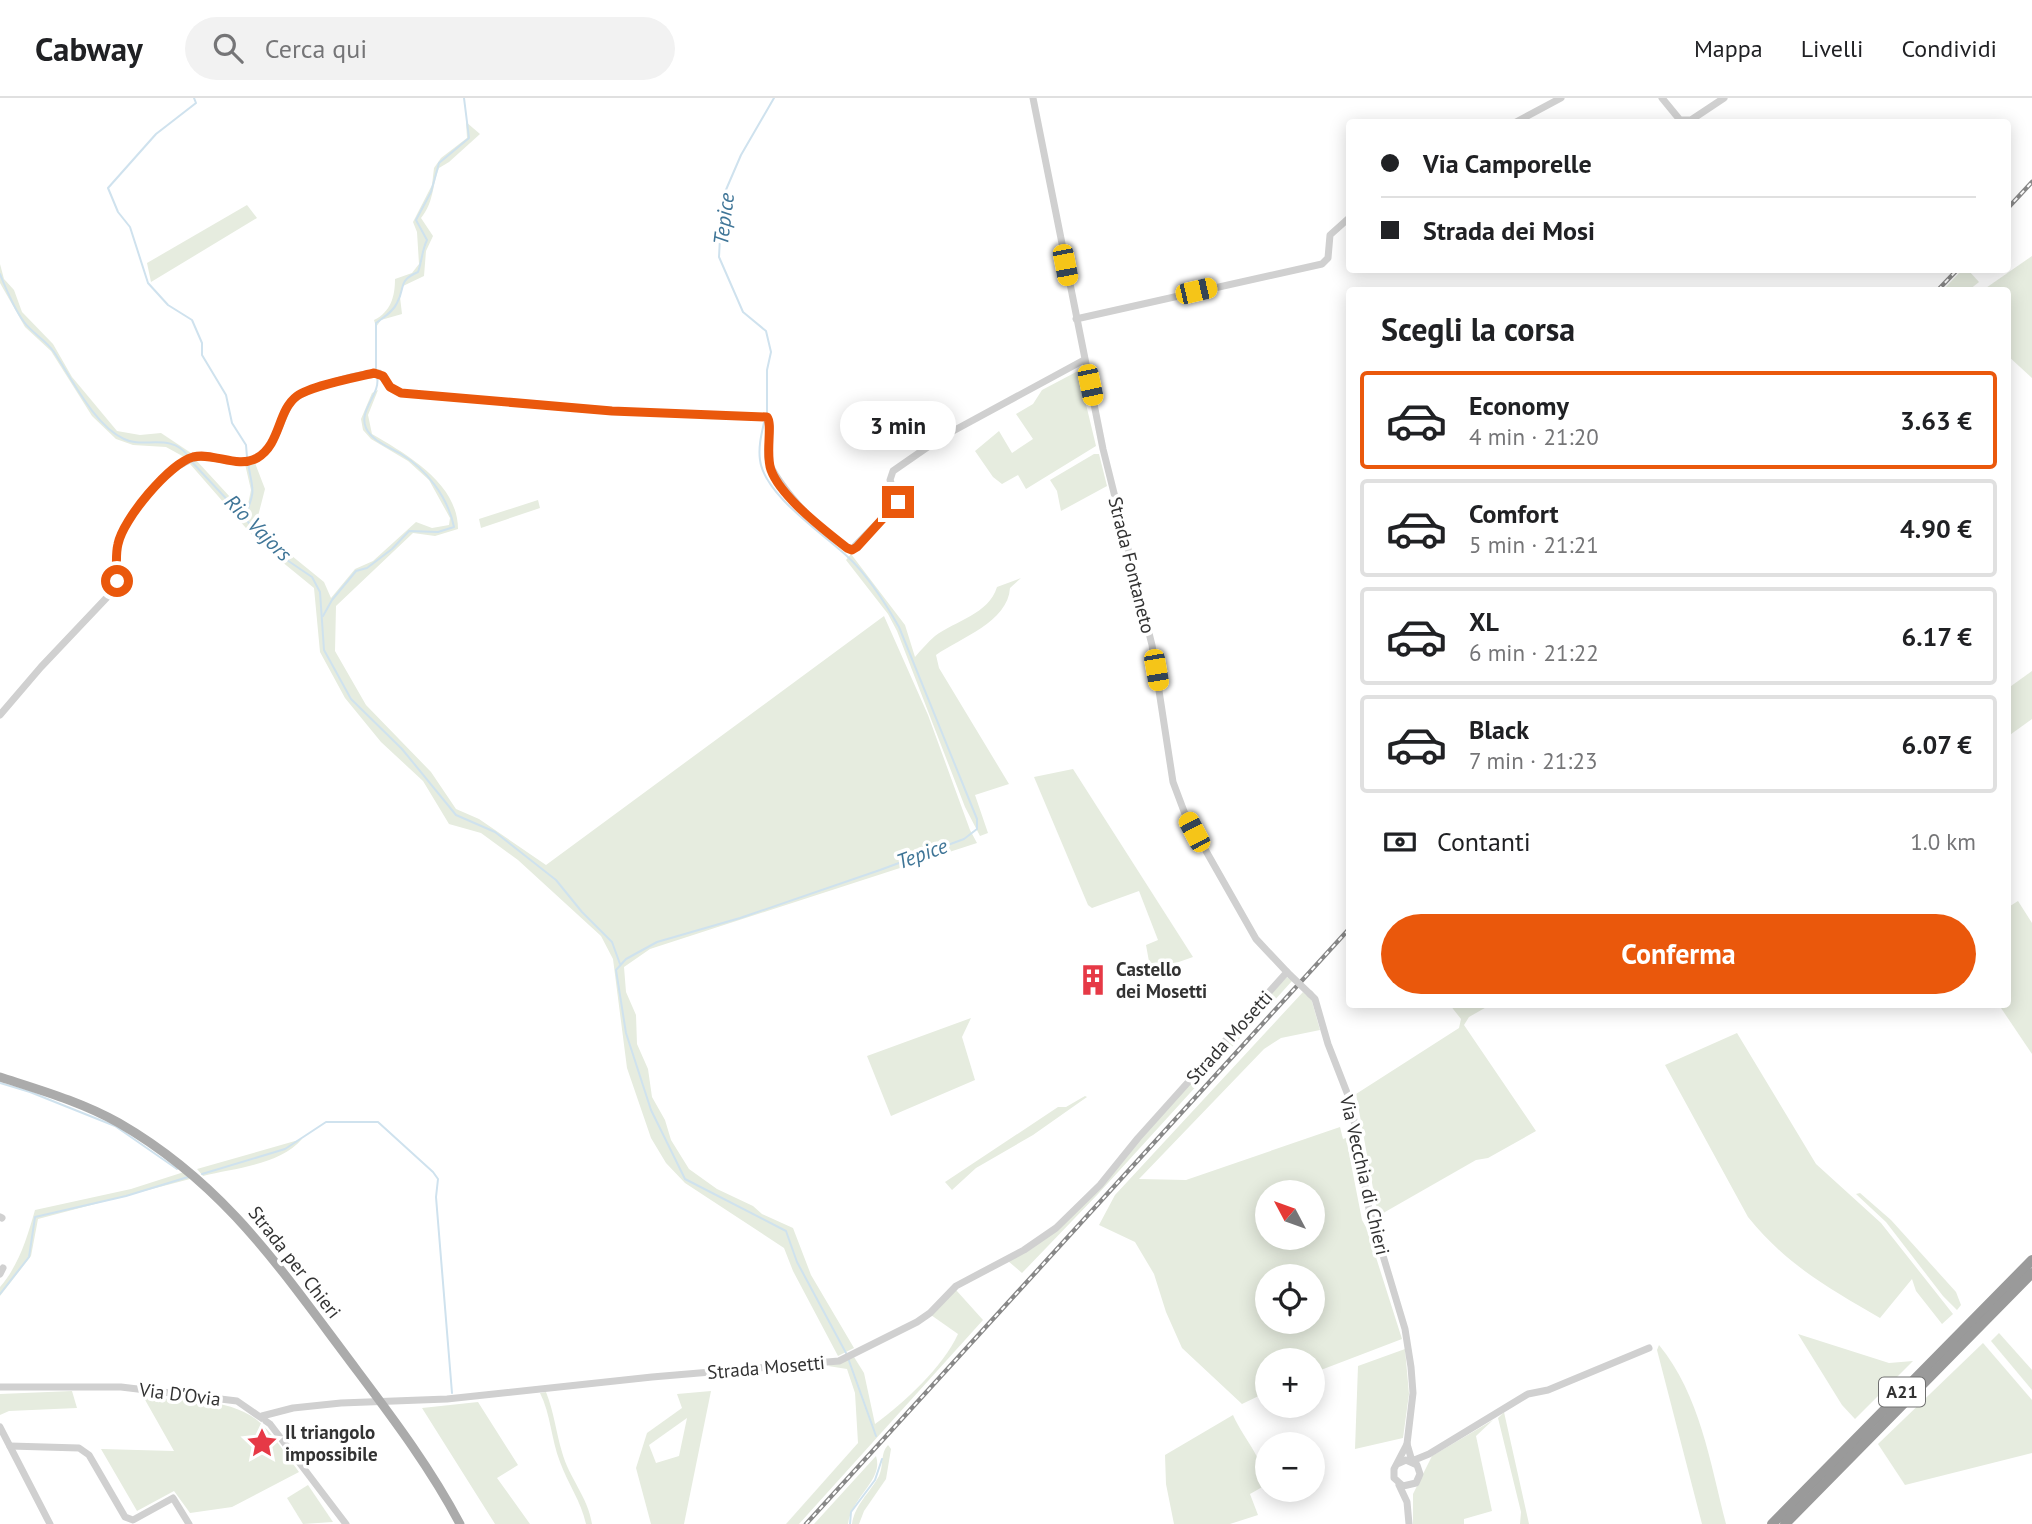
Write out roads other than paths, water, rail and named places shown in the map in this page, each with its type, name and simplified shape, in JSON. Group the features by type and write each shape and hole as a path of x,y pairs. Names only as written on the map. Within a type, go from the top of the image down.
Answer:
{"highway":[{"name":"A21","path":"1772,1524 2032,1260"},
{"path":"1785,1524 2032,1273"}],"main road":[{"name":"Strada per Chieri","path":"0,1077 57,1095 118,1123 171,1157 201,1181 262,1244 380,1401 429,1471 460,1524"}],"street":[{"name":"Strada Fontaneto","path":"1033,98 1084,360 1110,479 1152,645 1172,782 1185,814 1261,947 1310,994"},
{"path":"1522,119 1560,98"},
{"path":"1662,98 1679,119"},
{"path":"1692,119 1724,98"},
{"path":"1076,318 1322,264 1328,258 1330,235 1346,221"},
{"path":"0,715 41,667 113,592 117,581 118,541 125,527 168,472 193,457 247,461 271,445 287,410 297,396 374,373 383,376 390,387 401,393 612,411 761,416 770,420 767,456 772,473 799,506 852,550 898,502 890,480 893,471 942,437 1084,360"},
{"name":"Strada Mosetti","path":"262,1416 293,1408 447,1399 839,1360 916,1322 930,1313 956,1286 1024,1250 1056,1228 1100,1185 1155,1119 1287,972"},
{"name":"Via Vecchia di Chieri","path":"1310,994 1315,999 1328,1044 1351,1103 1369,1209 1405,1329 1413,1393 1408,1444 1412,1461"},
{"path":"1409,1524 1408,1502 1394,1473 1397,1464 1429,1454 1528,1394 1548,1390 1649,1348"},
{"name":"Via D'Ovia","path":"0,1387 55,1385 174,1392 237,1401 262,1416 346,1524"},
{"path":"0,1427 50,1524"},
{"name":"Via Vecchia di Chieri","path":"1397,1464 1408,1444"},
{"path":"10,1446 79,1448 89,1455 125,1517 132,1520 173,1498 189,1524"},
{"path":"1408,1502 1419,1469 1429,1454"},
{"path":"1412,1461 1419,1469"},
{"path":"1399,1484 1407,1486 1416,1483"}],"waterway":[{"path":"194,98 196,103 156,134 108,188 118,212 130,227 148,283 168,305 192,320 202,343 202,355 226,395 232,423 246,445 247,457"},
{"path":"376,369 376,323 393,309 407,278 418,272 427,240 416,220 431,192 439,163 469,138 464,98"},
{"name":"Tepice","path":"767,413 767,370 771,352 766,331 743,312 719,257 722,199 741,155 774,98"},
{"name":"Rio Vajors","path":"0,274 24,322 51,348 103,423 124,439 174,445 188,456"},
{"path":"323,616 332,600 356,571 367,568 392,549 409,531 438,532 454,527 447,505 435,485 410,460 377,440 366,428 365,415 376,390 377,377"},
{"name":"Tepice","path":"765,418 760,449 764,473 772,487 797,514 856,565 899,627 977,819 977,829 964,839 880,870 740,918 657,942 626,959 616,970 626,1033 651,1110 685,1179 786,1231 797,1262 846,1353"},
{"name":"Rio Vajors","path":"191,461 278,554 312,577 320,592 324,650 351,699 402,749 456,815 495,832 556,880 582,912 612,942 620,964"},
{"path":"245,516 252,494 248,462"},
{"path":"0,1083 115,1126 177,1169"},
{"path":"202,1174 285,1149 326,1122 378,1122 438,1179 436,1197 452,1393"},
{"path":"0,1294 29,1257 35,1217 126,1196 188,1177"},
{"name":"Tepice","path":"848,1358 876,1436"},
{"name":"Tepice","path":"850,1524 851,1512 875,1480 882,1459"}],"railway":[{"path":"2011,205 2032,182"},
{"path":"1941,287 1954,273"},
{"path":"806,1524 1346,932"}],"place":[{"name":"Castello dei Mosetti","path":"1093,980"},
{"name":"Il triangolo impossibile","path":"262,1443"}]}
